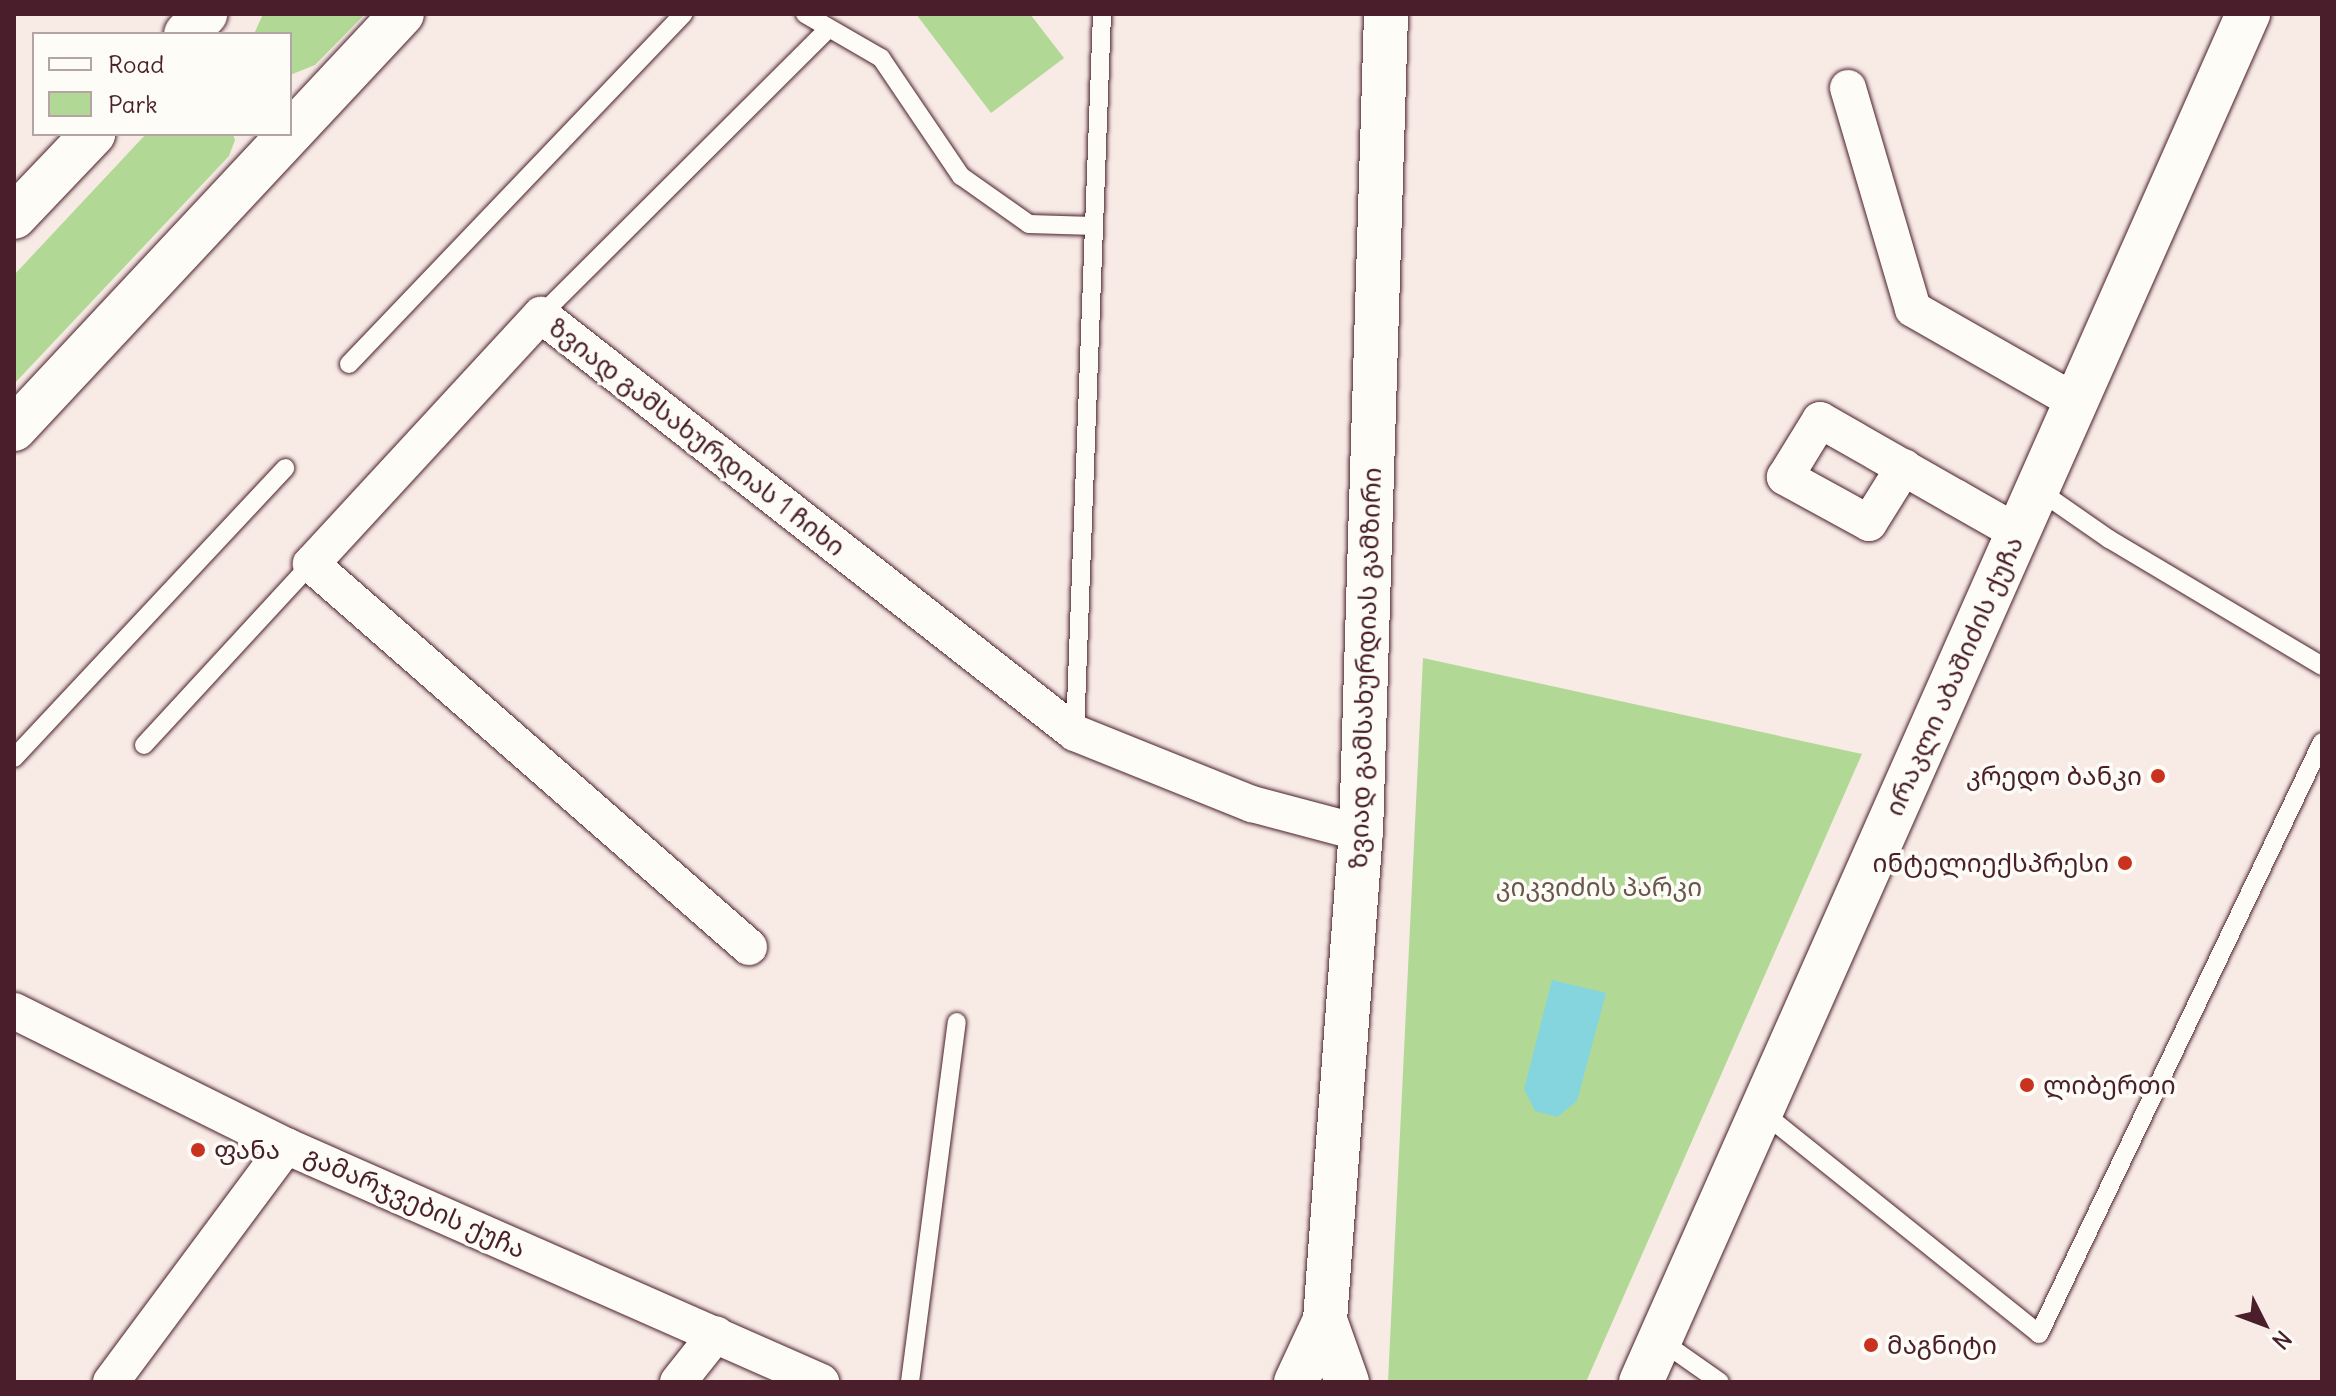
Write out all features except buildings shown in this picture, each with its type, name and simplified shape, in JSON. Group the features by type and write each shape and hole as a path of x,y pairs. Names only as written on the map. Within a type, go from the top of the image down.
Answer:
{"main road":[{"path":"188,32 205,14"},
{"path":"292,122 402,14"},
{"name":"ზვიად გამსახურდიას გამზირი","path":"1296,1382 1325,1320 1361,833 1386,14"},
{"name":"ირაკლი აბაშიძის ქუჩა","path":"1641,1382 2248,14"},
{"path":"14,217 91,136"},
{"path":"14,429 279,136"},
{"name":"ზვიად გამსახურდიას გამზირი","path":"1325,1320 1347,1382"}],"street":[{"path":"1848,88 1913,309 2076,402"},
{"name":"ზვიად გამსახურდიას 1 ჩიხი","path":"311,564 541,315 1075,733 1252,804 1361,833"},
{"path":"1904,467 2018,533"},
{"path":"311,564 749,947"},
{"name":"გამარჯვების ქუჩა","path":"14,1011 286,1146 821,1382"},
{"path":"111,1382 286,1146"},
{"path":"678,1382 716,1334"}],"lane":[{"path":"349,364 684,14"},
{"path":"805,14 827,30 881,58 961,176 1029,224 1094,226"},
{"path":"1075,733 1102,14"},
{"path":"541,315 827,30"},
{"path":"14,758 285,468"},
{"path":"2037,489 2109,539 2322,666"},
{"path":"144,745 311,564"},
{"path":"1761,1111 2039,1334 2322,742"},
{"path":"910,1382 957,1022"},
{"path":"1659,1340 1720,1382"}],"green space":[{"path":"263,14 365,14 315,65 292,74 292,32 255,32"},
{"path":"916,14 1030,14 1064,58 991,113"},
{"path":"144,136 234,136 229,156 14,384 14,275"},
{"name":"კიკვიძის პარკი","path":"1423,658 1862,754 1586,1382 1388,1382"}],"water":[{"path":"1552,980 1606,993 1577,1101 1557,1117 1535,1111 1524,1089"}],"place":[{"name":"კრედო ბანკი","path":"2158,776"},
{"name":"ინტელიექსპრესი","path":"2125,863"},
{"name":"ლიბერთი","path":"2027,1085"},
{"name":"ფანა","path":"198,1150"},
{"name":"მაგნიტი","path":"1871,1345"}]}
